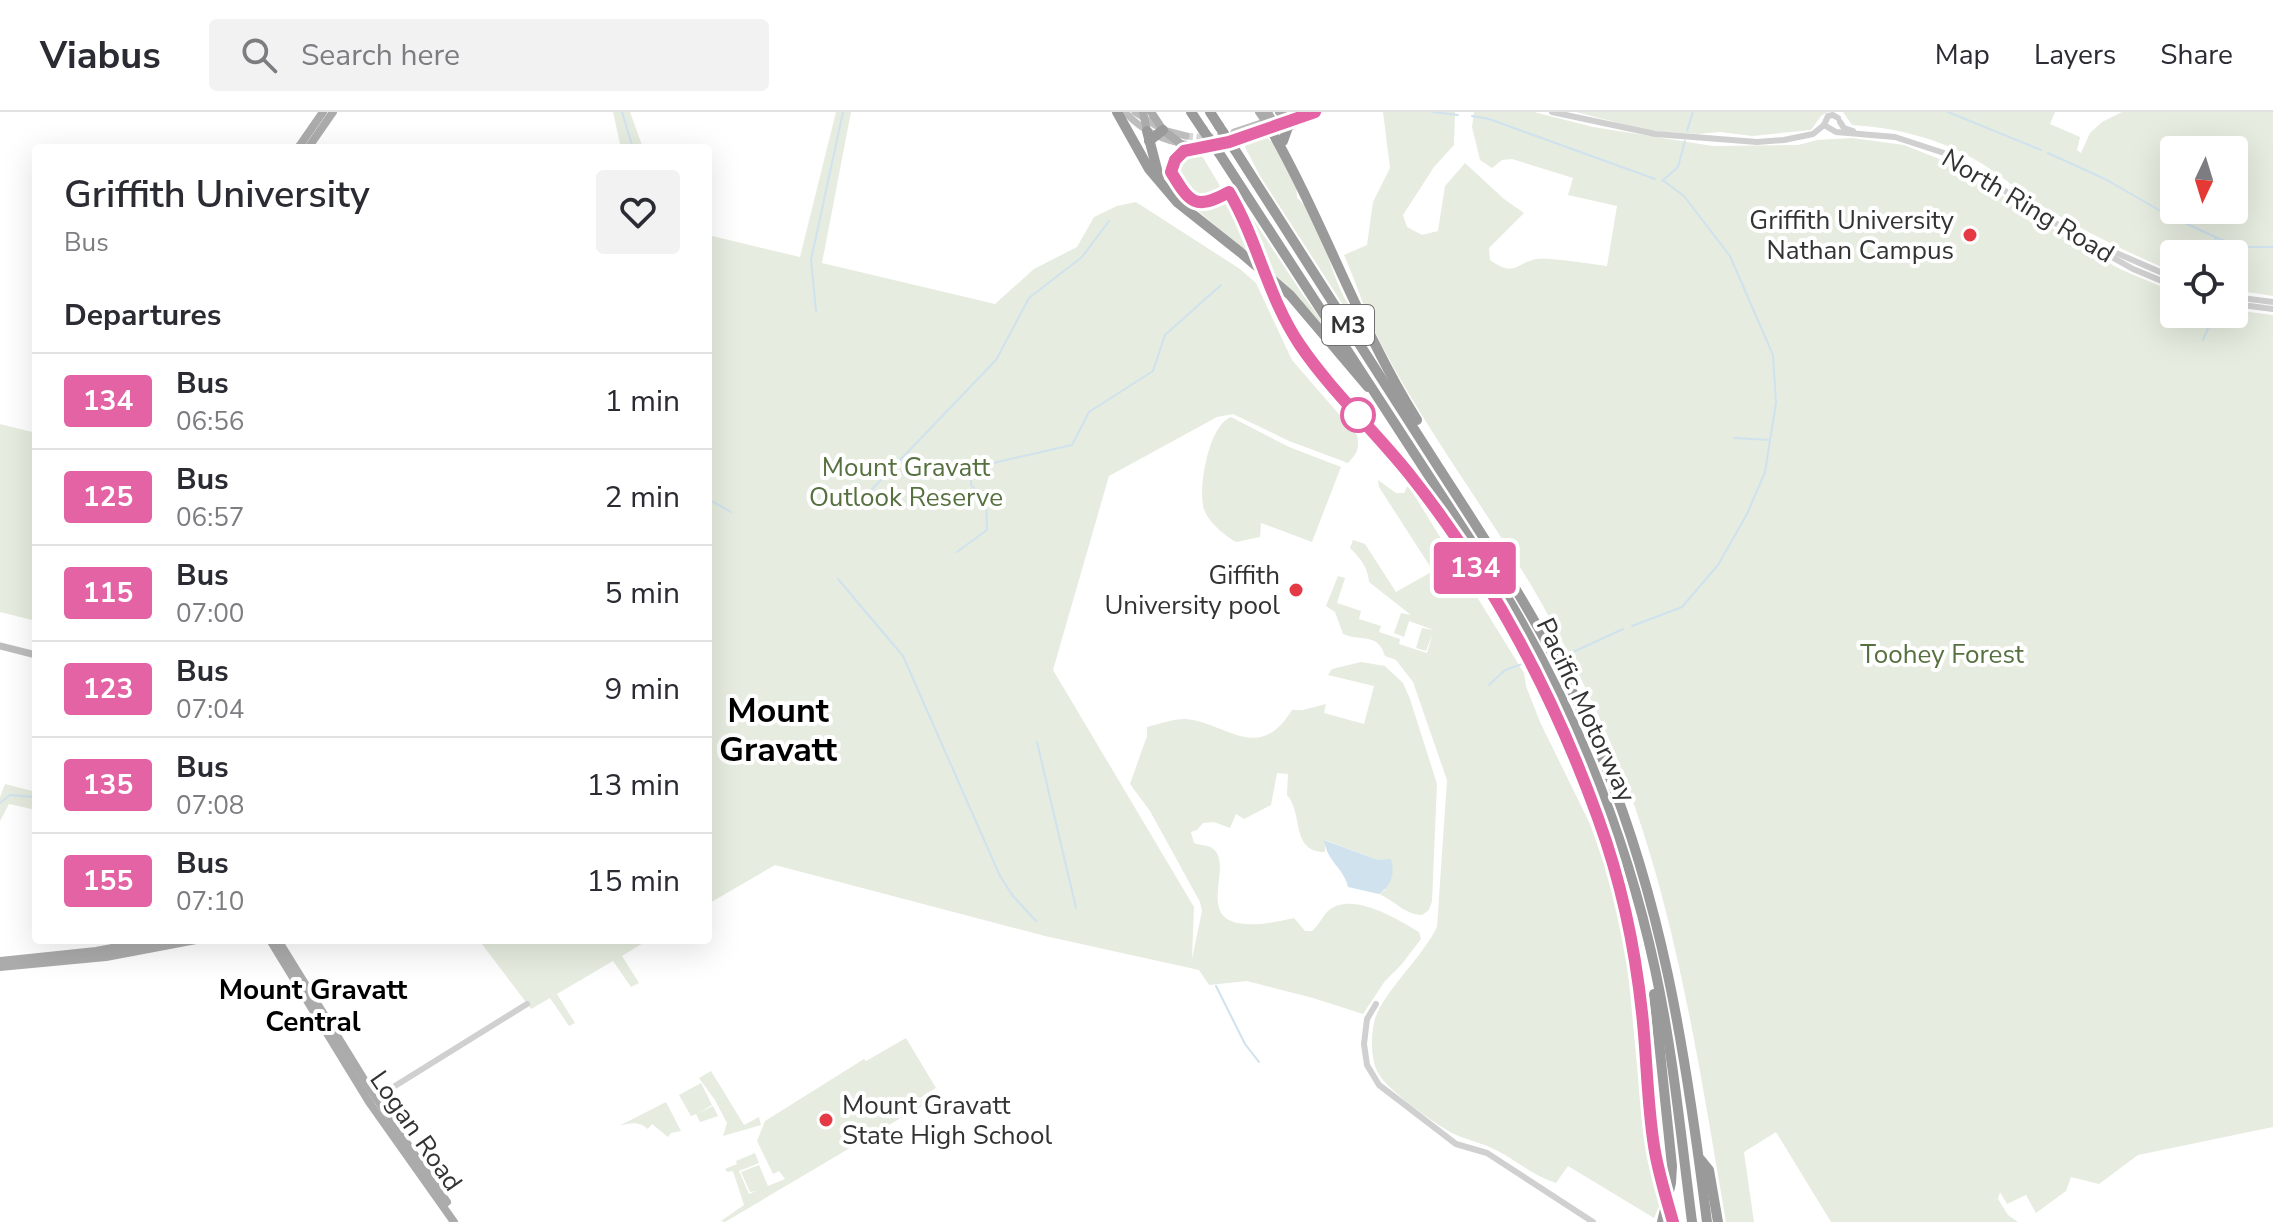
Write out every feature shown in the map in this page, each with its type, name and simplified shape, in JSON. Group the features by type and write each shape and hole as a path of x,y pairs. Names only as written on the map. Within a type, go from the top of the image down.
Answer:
{"highway":[{"path":"1117,112 1149,169 1177,202 1290,295 1331,341 1361,382 1372,391"},
{"name":"Pacific Motorway","path":"1191,112 1494,576 1552,679 1586,752 1631,876 1649,949 1668,1039 1692,1222"},
{"name":"Pacific Motorway","path":"1210,112 1219,126 1236,141 1461,498 1547,641 1594,737 1650,895 1667,963 1686,1062 1707,1222"},
{"path":"1278,118 1288,160 1374,346 1461,498"},
{"path":"1278,118 1288,127 1283,141"},
{"path":"1278,118 1288,160"},
{"path":"1154,134 1161,182"},
{"path":"1649,949 1672,1166 1662,1222"},
{"path":"1699,1159 1709,1170 1718,1222"}],"main road":[{"path":"301,144 323,112"},
{"path":"311,144 333,112"},
{"path":"1125,112 1154,134 1183,140 1191,145"},
{"path":"1135,112 1146,114"},
{"path":"1259,112 1278,118"},
{"path":"1146,114 1154,134"},
{"path":"1146,114 1154,134"},
{"path":"1236,141 1278,118"},
{"path":"0,646 32,654"},
{"path":"0,964 134,944"},
{"path":"0,964 117,955 175,944"},
{"name":"Logan Road","path":"273,944 454,1222"},
{"name":"Logan Road","path":"280,944 372,1100 461,1222"}],"street":[{"path":"1278,118 1315,112"},
{"path":"1552,112 1655,134 1757,142 1819,137 1829,128 1837,129 1836,116 1825,120 1829,128"},
{"name":"North Ring Road","path":"1836,116 1848,130 1904,137 1949,152 2097,244 2160,272"},
{"name":"North Ring Road","path":"1829,128 1843,134 1895,137 1947,154 2085,242 2160,280"},
{"path":"2248,299 2273,302"},
{"path":"2248,306 2273,309"},
{"path":"372,1100 527,1004"},
{"path":"1376,1004 1367,1019 1364,1044 1367,1065 1376,1082 1456,1144 1487,1153 1593,1222"}],"green space":[{"path":"613,112 630,112 642,144 620,144"},
{"name":"Mount Gravatt Outlook Reserve","path":"836,112 851,112 822,263 995,304 1034,269 1077,247 1094,217 1117,206 1136,202 1240,269 1256,283 1292,360 1357,435 1354,457 1348,463 1289,441 1233,414 1217,417 1109,476 1053,670 1194,907 1192,959 1202,911 1200,902 1150,811 1130,784 1147,736 1147,727 1185,719 1254,738 1267,735 1292,710 1326,704 1324,713 1364,724 1374,686 1328,675 1332,669 1361,662 1385,666 1403,683 1437,784 1432,901 1429,910 1422,915 1410,913 1379,894 1385,890 1378,860 1325,840 1325,852 1307,846 1287,795 1288,774 1277,773 1271,805 1244,819 1236,814 1230,828 1214,822 1203,823 1191,832 1194,843 1212,848 1219,858 1218,901 1222,914 1233,922 1256,924 1294,918 1305,931 1312,931 1328,911 1338,905 1349,904 1375,909 1419,932 1421,939 1385,981 1363,1014 1247,981 1209,985 1199,970 1045,936 775,865 712,902 712,236 800,257"},
{"name":"Toohey Forest","path":"1383,112 1455,112 1454,145 1434,167 1403,215 1407,227 1422,235 1438,231 1445,186 1465,163 1524,213 1489,248 1490,260 1510,269 1537,259 1607,266 1617,206 1568,195 1573,178 1512,159 1502,160 1492,168 1480,160 1472,127 1474,112 1534,112 1593,127 1713,146 1798,145 1817,140 1852,138 1904,145 1957,166 2089,252 2160,286 2160,328 2248,328 2248,312 2273,315 2273,1127 2138,1155 2099,1184 2071,1177 2066,1191 2036,1213 2026,1195 2007,1204 2000,1192 1998,1199 2008,1215 2018,1222 1831,1222 1776,1132 1744,1152 1754,1222 1726,1222 1678,960 1643,832 1621,769 1588,693 1540,600 1416,406 1381,344 1344,255 1367,245 1373,202 1390,168"},
{"path":"1576,112 1828,112 1811,130 1752,136 1720,132 1649,131"},
{"path":"1843,112 2055,112 2050,124 2080,137 2077,150 2081,153 2090,133 2102,122 2122,112 2273,112 2273,296 2248,292 2248,240 2160,240 2160,266 2058,215 1981,163 1951,147 1886,129 1852,125"},
{"path":"1261,136 1275,145 1287,161 1295,181 1297,198 1314,220 1337,282 1351,308 1347,311 1260,176 1245,147 1244,143"},
{"path":"1198,149 1220,186 1218,193 1207,199 1182,186 1175,169 1185,154"},
{"path":"1227,180 1327,328 1267,268 1260,249 1264,244 1258,242"},
{"path":"1223,201 1229,203 1241,219 1250,246 1245,251 1190,204 1205,208"},
{"path":"1231,417 1289,447 1341,467 1312,542 1261,523 1260,537 1236,542 1207,516 1202,496 1207,456 1217,431"},
{"path":"0,424 32,432 32,620 0,612"},
{"path":"1378,480 1396,493 1404,493 1408,485 1524,673 1540,722 1590,824 1613,889 1627,959 1643,1130 1661,1202 1654,1218 1568,1166 1556,1183 1492,1148 1452,1133 1400,1096 1382,1079 1375,1066 1372,1041 1378,1012 1437,927 1447,780 1413,682 1396,660 1385,656 1378,644 1343,634 1335,612 1326,606 1338,576 1345,578 1337,603 1361,611 1359,619 1381,626 1379,632 1400,639 1399,644 1427,653 1433,632 1426,651 1416,648 1422,628 1434,630 1409,621 1404,637 1394,633 1401,613 1411,615 1369,582 1363,563 1350,548 1353,540 1365,544 1396,592 1433,571 1379,487"},
{"path":"5,784 32,791 32,809 9,804 0,821 0,797"},
{"path":"482,944 642,944 622,956 639,983 631,987 613,961 557,994 575,1023 569,1026 550,998 531,1009"},
{"path":"906,1038 936,1088 907,1106 934,1094 936,1098 901,1118 898,1115 899,1119 725,1222 721,1221 744,1205 733,1171 727,1172 725,1169 737,1164 736,1161 755,1153 759,1163 739,1171 749,1194 756,1191 750,1192 741,1172 759,1165 768,1186 785,1179 779,1171 773,1174 757,1141 765,1121 864,1059 866,1061"},
{"path":"711,1071 744,1125 759,1117 761,1125 723,1136 727,1123 699,1078"},
{"path":"701,1083 712,1105 698,1113 713,1106 718,1116 700,1122 696,1114 691,1116 679,1095"},
{"path":"666,1102 681,1131 668,1137 652,1124 648,1129 634,1123 619,1126"}],"water":[{"path":"1324,840 1378,860 1391,859 1393,870 1390,883 1379,894 1348,887 1328,854"}],"waterway":[{"path":"622,112 632,144"},
{"path":"816,311 811,260 843,112"},
{"path":"1433,112 1458,115"},
{"path":"1687,131 1693,112"},
{"path":"1948,112 2041,150"},
{"path":"1472,116 1489,119 1655,179"},
{"path":"1662,181 1678,167 1685,141"},
{"path":"2048,153 2215,237 2240,247 2273,247"},
{"path":"1632,626 1682,607 1718,565 1747,514 1765,472 1776,403 1773,355 1730,256 1684,196 1664,181"},
{"path":"853,509 996,360 1029,298 1082,257 1109,221"},
{"path":"957,552 987,530 986,500 971,485 971,472 997,462 1072,445 1089,412 1153,371 1165,335 1221,285"},
{"path":"2203,340 2208,328"},
{"path":"1734,438 1769,440"},
{"path":"712,501 731,512"},
{"path":"838,579 903,656 1000,876 1036,921"},
{"path":"1569,654 1623,629"},
{"path":"1489,685 1505,670 1525,663"},
{"path":"1037,742 1076,908"},
{"path":"0,803 10,795 32,797"},
{"path":"1216,986 1245,1044 1259,1062"}],"tunnel":[{"path":"1186,136 1206,138 1227,135"},
{"path":"1191,145 1232,141"}],"bus line":[{"name":"134","path":"1315,112 1229,142 1184,151 1177,156 1171,172 1195,202 1205,204 1229,192 1247,226 1289,329 1310,359 1392,453 1434,507 1500,609 1547,696 1599,821 1623,902 1643,1014 1654,1149 1673,1222"}],"place":[{"name":"Griffith University Nathan Campus","path":"1970,235"},
{"name":"Giffith University pool","path":"1296,590"},
{"name":"Mount Gravatt State High School","path":"826,1120"}],"district":[{"name":"Mount Gravatt","path":"778,730"},
{"name":"Mount Gravatt Central","path":"313,1006"}]}
